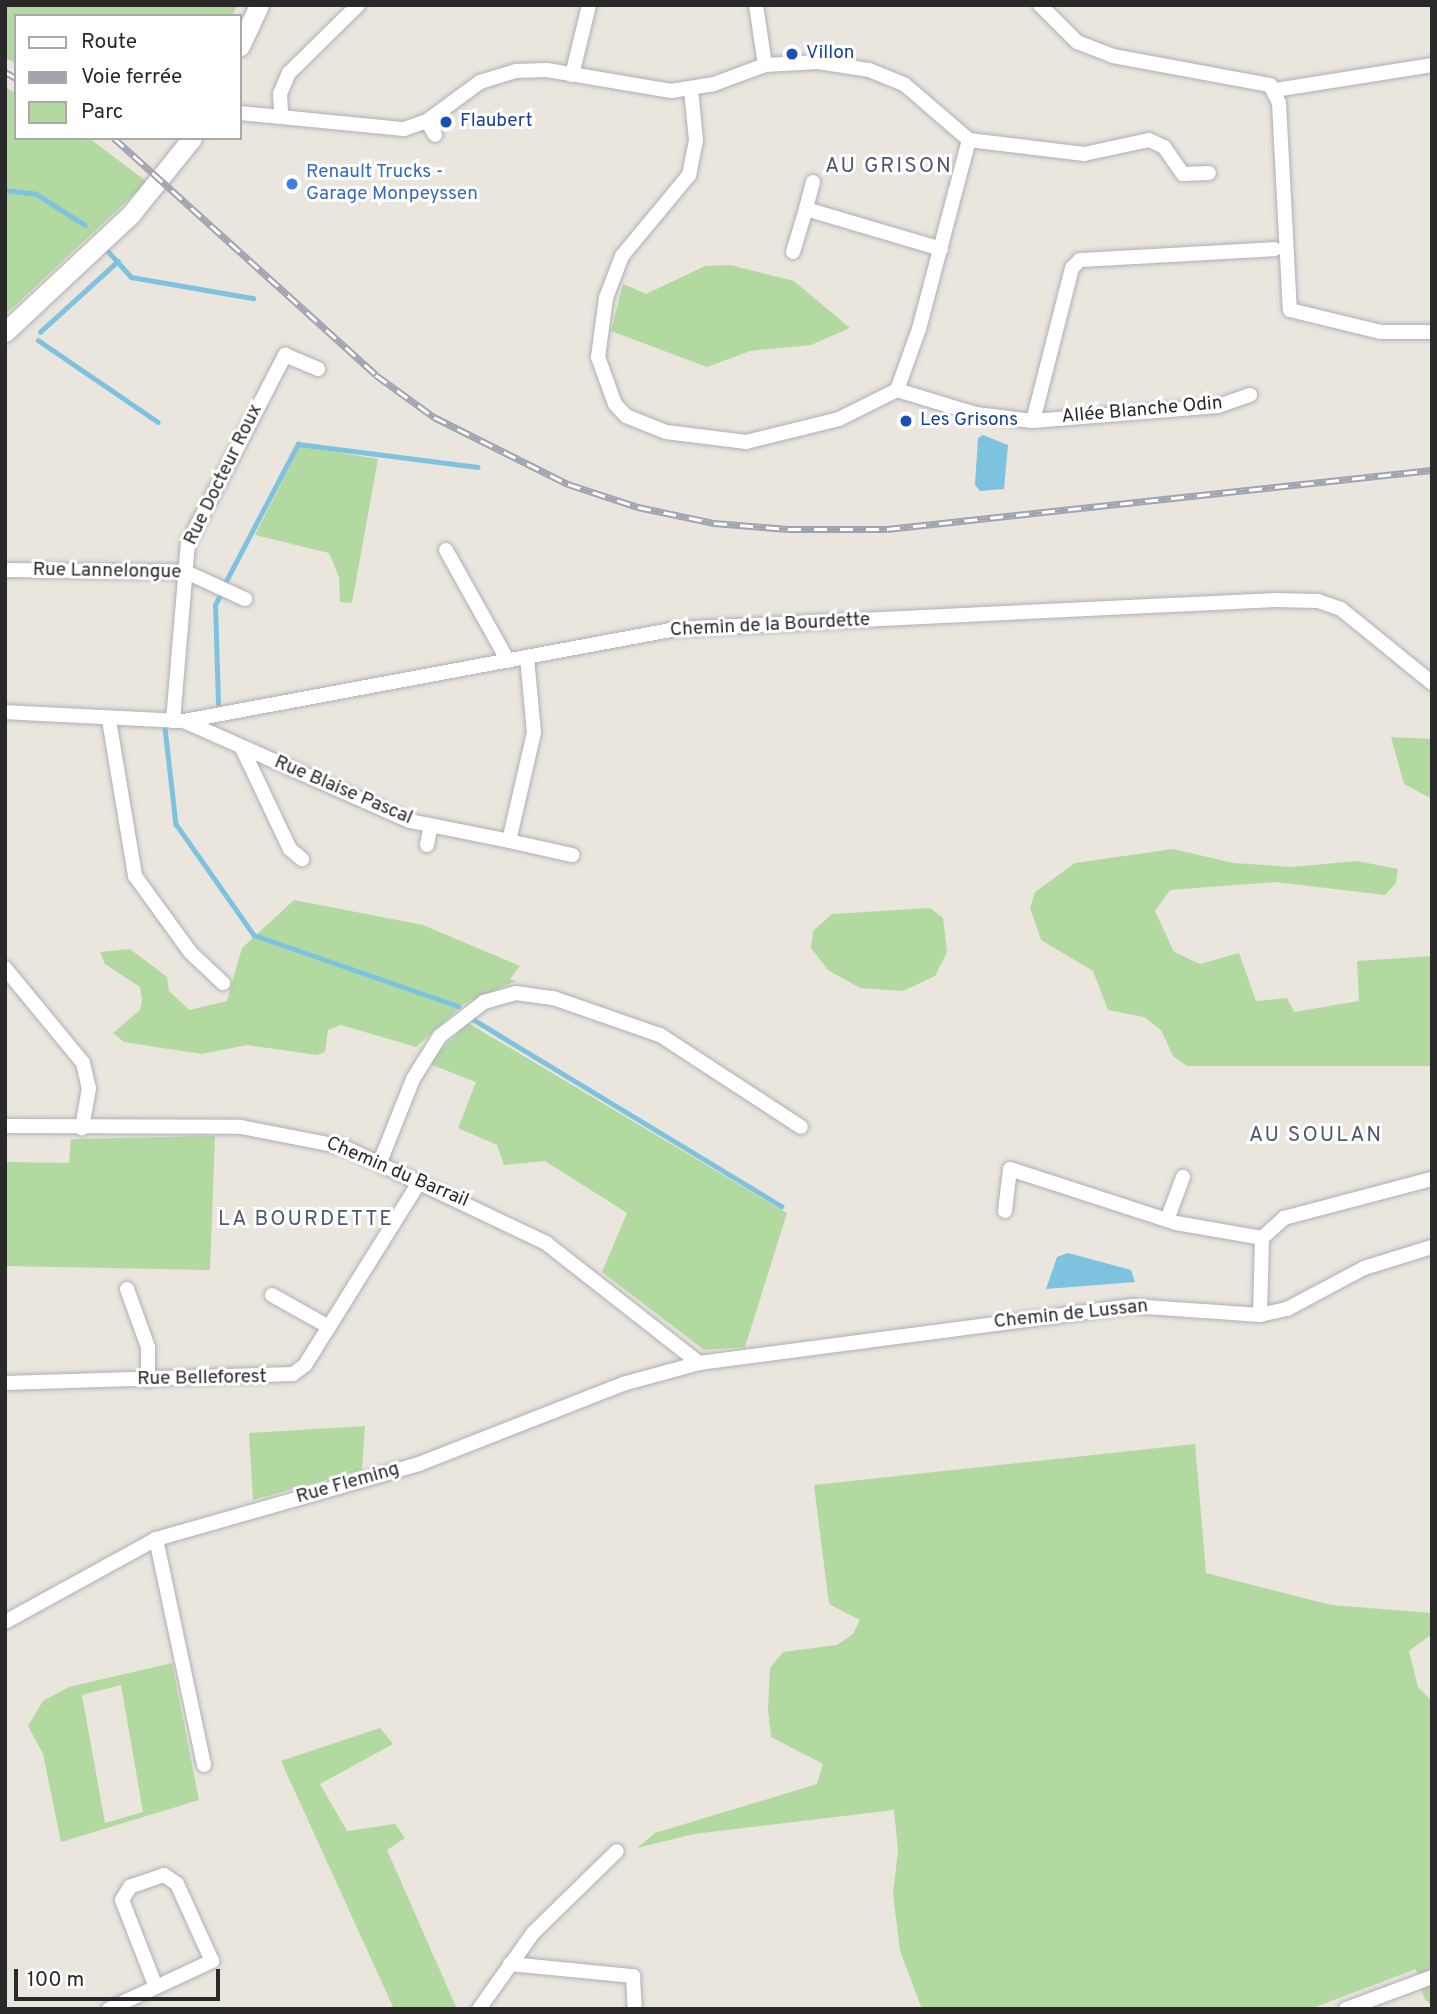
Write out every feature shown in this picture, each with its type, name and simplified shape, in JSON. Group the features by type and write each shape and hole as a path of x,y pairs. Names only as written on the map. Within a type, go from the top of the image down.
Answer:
{"main road":[{"path":"242,42 259,5"},
{"path":"5,332 164,178 191,140"}],"street":[{"path":"281,113 280,94 289,73 358,5"},
{"path":"572,75 589,5"},
{"path":"756,5 765,65"},
{"path":"1040,5 1071,37 1103,53 1256,78 1275,90 1432,65"},
{"path":"242,113 281,113 385,128 426,121 493,76 525,70 572,75 648,90 691,90 765,65 818,62 883,74 904,83 969,140 1084,154 1149,140 1164,147 1183,174 1209,173"},
{"path":"691,90 696,140 689,175 622,256 606,298 598,358 615,404 626,416 666,432 746,442 839,419 897,390 941,249 969,140"},
{"path":"1275,90 1287,306 1297,315 1381,332 1432,332"},
{"path":"426,121 435,135"},
{"path":"181,156 197,140"},
{"path":"793,252 813,182"},
{"path":"806,209 941,249"},
{"path":"1033,421 1072,268 1080,260 1275,249"},
{"name":"Rue Docteur Roux","path":"178,721 186,572 191,535 285,355 318,369"},
{"name":"Allée Blanche Odin","path":"897,390 976,414 1033,421 1218,407 1250,395"},
{"path":"446,550 508,661"},
{"name":"Rue Lannelongue","path":"5,570 186,572 245,599"},
{"name":"Chemin de la Bourdette","path":"5,712 109,720 178,721 285,698 716,625 1300,600 1341,609 1432,683"},
{"path":"509,841 534,733 527,658"},
{"path":"109,720 135,876 191,953 223,983"},
{"name":"Rue Blaise Pascal","path":"178,721 431,825 572,855"},
{"path":"242,748 290,849 302,859"},
{"path":"427,845 431,825"},
{"path":"5,968 83,1063 89,1088 82,1128"},
{"path":"380,1163 412,1079 440,1036 484,1002 516,993 554,998 660,1035 801,1126"},
{"name":"Chemin du Barrail","path":"5,1126 267,1128 318,1139 420,1181 546,1243 699,1363"},
{"path":"1006,1211 1010,1169 1167,1220 1262,1238"},
{"path":"1167,1220 1183,1177"},
{"path":"1260,1315 1262,1238 1279,1219 1432,1179"},
{"name":"Rue Belleforest","path":"5,1383 293,1374 328,1327 420,1181"},
{"name":"Chemin de Lussan","path":"699,1363 1132,1306 1260,1315 1287,1309 1364,1268 1432,1247"},
{"path":"127,1289 148,1347 148,1380"},
{"path":"272,1296 328,1327"},
{"name":"Rue Fleming","path":"5,1622 156,1539 419,1464 623,1384 699,1363"},
{"path":"156,1539 204,1765"},
{"path":"479,2009 533,1933 617,1851"},
{"path":"109,2009 212,1961 177,1884 164,1875 131,1887 122,1900 156,1987"},
{"path":"510,1964 633,1976 635,2009"},
{"path":"1346,2009 1432,1977"}],"green space":[{"path":"5,5 237,5 233,14 14,14 14,62 5,58"},
{"path":"5,87 14,92 14,140 92,140 147,182 5,315"},
{"path":"730,265 794,281 850,328 811,345 750,351 707,367 611,331 623,284 646,294 705,266"},
{"path":"300,446 378,459 352,603 340,602 339,577 329,553 255,535"},
{"path":"1391,737 1432,739 1432,799 1404,784"},
{"path":"1173,849 1234,863 1292,867 1357,861 1398,869 1396,883 1385,895 1275,882 1170,890 1155,911 1174,952 1200,964 1239,953 1256,1001 1287,998 1294,1012 1359,1001 1357,961 1432,956 1432,1066 1187,1066 1173,1056 1161,1030 1144,1017 1108,1010 1093,971 1041,940 1030,908 1035,892 1075,863"},
{"path":"294,900 423,925 520,966 510,979 516,981 465,1003 416,1047 341,1025 328,1030 325,1052 317,1055 247,1045 202,1054 124,1042 113,1033 140,1010 142,999 140,987 105,964 100,952 130,949 167,977 169,991 189,1010 227,1001 242,948"},
{"path":"930,908 943,918 947,952 935,976 903,991 860,988 828,970 811,948 813,931 832,914"},
{"path":"468,1023 787,1213 745,1347 704,1350 602,1272 627,1213 545,1161 504,1165 497,1145 458,1128 476,1082 427,1063"},
{"path":"215,1136 210,1270 5,1266 5,1162 69,1163 71,1139"},
{"path":"365,1426 362,1470 253,1500 249,1433"},
{"path":"1195,1444 1206,1573 1331,1605 1432,1613 1432,1634 1409,1651 1418,1687 1432,1701 1432,2006 1424,1998 1416,1969 1310,2009 922,2009 900,1951 893,1894 898,1850 894,1810 694,1834 637,1848 655,1833 817,1784 823,1764 771,1737 768,1710 770,1668 783,1652 837,1645 853,1634 860,1620 829,1604 814,1485"},
{"path":"172,1663 199,1800 61,1842 43,1754 28,1726 43,1701 69,1687","holes":["121,1685 143,1812 105,1823 82,1695"]},
{"path":"380,1728 393,1744 320,1784 347,1831 395,1824 405,1838 387,1850 457,2009 394,2009 281,1761"}],"water":[{"path":"983,435 1008,445 1004,489 980,491 975,485 978,438"},
{"path":"1068,1253 1131,1270 1135,1282 1046,1289 1057,1257"}],"waterway":[{"path":"5,190 36,194 85,225"},
{"path":"107,250 131,277 253,298"},
{"path":"40,332 118,261"},
{"path":"38,340 158,422"},
{"path":"226,581 298,444 478,467"},
{"path":"218,704 215,605 222,591"},
{"path":"165,728 176,824 254,935 458,1006"},
{"path":"471,1018 782,1206"}],"railway":[{"path":"5,72 14,77"},
{"path":"116,140 376,375 434,417 568,484 638,507 714,523 788,529 887,529 1432,470"}],"place":[{"name":"Villon","path":"792,54"},
{"name":"Flaubert","path":"446,122"},
{"name":"Renault Trucks - Garage Monpeyssen","path":"292,184"},
{"name":"Les Grisons","path":"906,421"}],"district":[{"name":"AU GRISON","path":"889,167"},
{"name":"AU SOULAN","path":"1316,1136"},
{"name":"LA BOURDETTE","path":"306,1220"}]}
